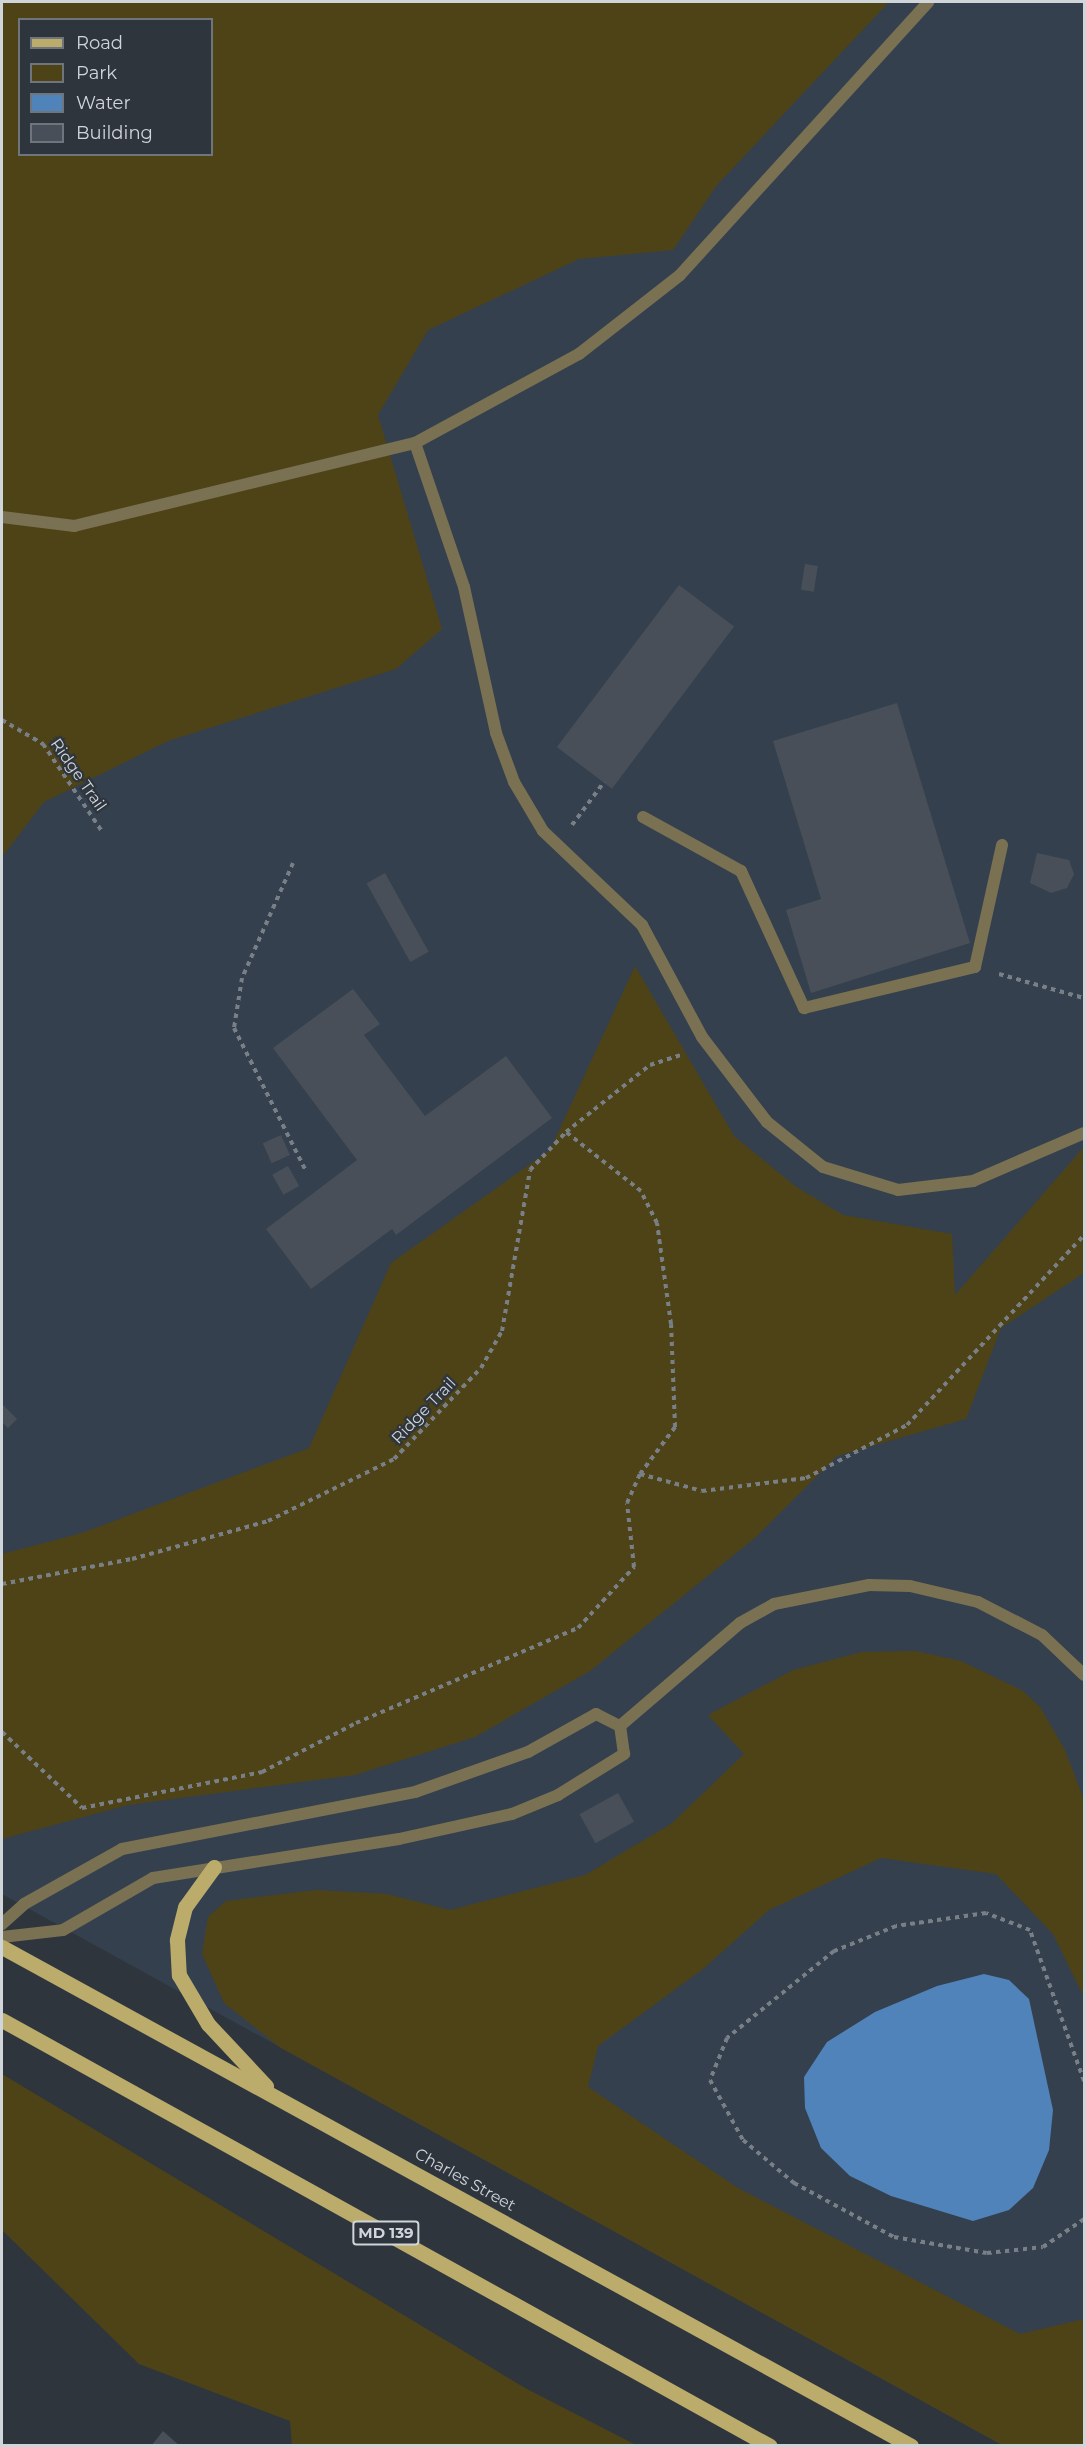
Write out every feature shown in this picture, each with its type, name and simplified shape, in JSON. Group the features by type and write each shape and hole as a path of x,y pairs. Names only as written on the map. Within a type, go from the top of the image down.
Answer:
{"main road":[{"path":"214,1867 185,1907 177,1940 179,1975 208,2024 277,2097"},
{"name":"Charles Street","path":"2,1947 911,2445"},
{"name":"MD 139","path":"2,2020 770,2445"}],"street":[{"path":"2,517 74,526 415,442 579,354 680,275 928,2"},
{"path":"415,442 464,587 496,733 514,782 550,838 642,926 702,1037 767,1122 823,1167 898,1190 973,1181 1084,1133"},
{"path":"644,817 741,871 804,1008 975,967 1002,845"},
{"path":"620,1726 740,1623 774,1604 869,1585 910,1586 978,1602 1042,1635 1084,1675"},
{"path":"2,1924 24,1904 122,1848 415,1792 528,1752 596,1714 620,1726"},
{"path":"2,1936 63,1930 153,1878 399,1839 512,1814 558,1795 624,1754 620,1726"}],"path":[{"name":"Ridge Trail","path":"2,720 15,723 43,744 101,830"},
{"path":"571,827 604,782"},
{"path":"293,863 242,978 234,1028 305,1169"},
{"path":"975,967 1084,998"},
{"name":"Ridge Trail","path":"2,1584 132,1559 268,1521 394,1459 474,1376 494,1347 508,1309 530,1170 566,1132 650,1065 683,1054"},
{"path":"2,1732 82,1808 262,1772 356,1723 578,1628 634,1567 627,1503 640,1474 675,1427 671,1324 657,1223 641,1191 566,1132"},
{"path":"640,1474 702,1491 806,1478 907,1425 1084,1235"},
{"path":"1084,2081 1030,1930 987,1913 896,1926 834,1951 727,2038 710,2080 743,2140 794,2183 894,2237 987,2253 1043,2247 1084,2220"}],"shaded area":[{"path":"2,2 1084,2 1084,2445 1002,2445 2,1894"}],"green space":[{"path":"2,2 889,2 717,185 673,250 579,259 428,330 378,415 442,629 396,669 168,741 44,802 2,857"},
{"path":"635,966 734,1136 795,1186 843,1215 952,1234 955,1295 1084,1147 1084,1273 1001,1328 966,1419 837,1456 756,1537 590,1671 475,1737 355,1775 128,1805 2,1839 2,1554 82,1533 309,1448 391,1263 550,1150"},
{"path":"916,1651 961,1661 1023,1691 1040,1707 1065,1750 1084,1800 1084,1997 1053,1934 996,1874 881,1858 769,1910 703,1969 598,2046 588,2087 738,2188 1020,2334 1084,2319 1084,2445 1002,2445 281,2048 224,2003 202,1954 208,1917 226,1901 316,1890 387,1894 450,1910 585,1875 671,1824 744,1754 708,1715 793,1670 862,1652"},
{"path":"2,2074 525,2388 636,2445 292,2445 290,2421 139,2364 2,2230"}],"water":[{"path":"984,1974 1009,1980 1029,1999 1053,2110 1049,2150 1033,2188 1009,2210 973,2221 891,2196 850,2176 821,2148 805,2108 804,2077 827,2042 875,2012 937,1986"}],"building":[{"path":"805,564 818,566 814,592 801,590"},
{"path":"679,585 734,627 612,789 557,747"},
{"path":"897,703 970,943 811,993 786,910 821,899 773,741"},
{"path":"1037,853 1069,860 1074,874 1067,888 1051,893 1030,883"},
{"path":"385,873 429,952 410,962 367,883"},
{"path":"353,989 380,1024 364,1035 425,1116 506,1056 552,1118 396,1235 392,1229 311,1289 266,1229 357,1160 273,1048"},
{"path":"281,1135 290,1155 272,1163 263,1143"},
{"path":"288,1166 299,1186 283,1195 272,1175"},
{"path":"2,1404 17,1419 8,1428 2,1422"},
{"path":"618,1793 634,1822 596,1843 580,1814"},
{"path":"163,2431 180,2446 151,2446"}]}
